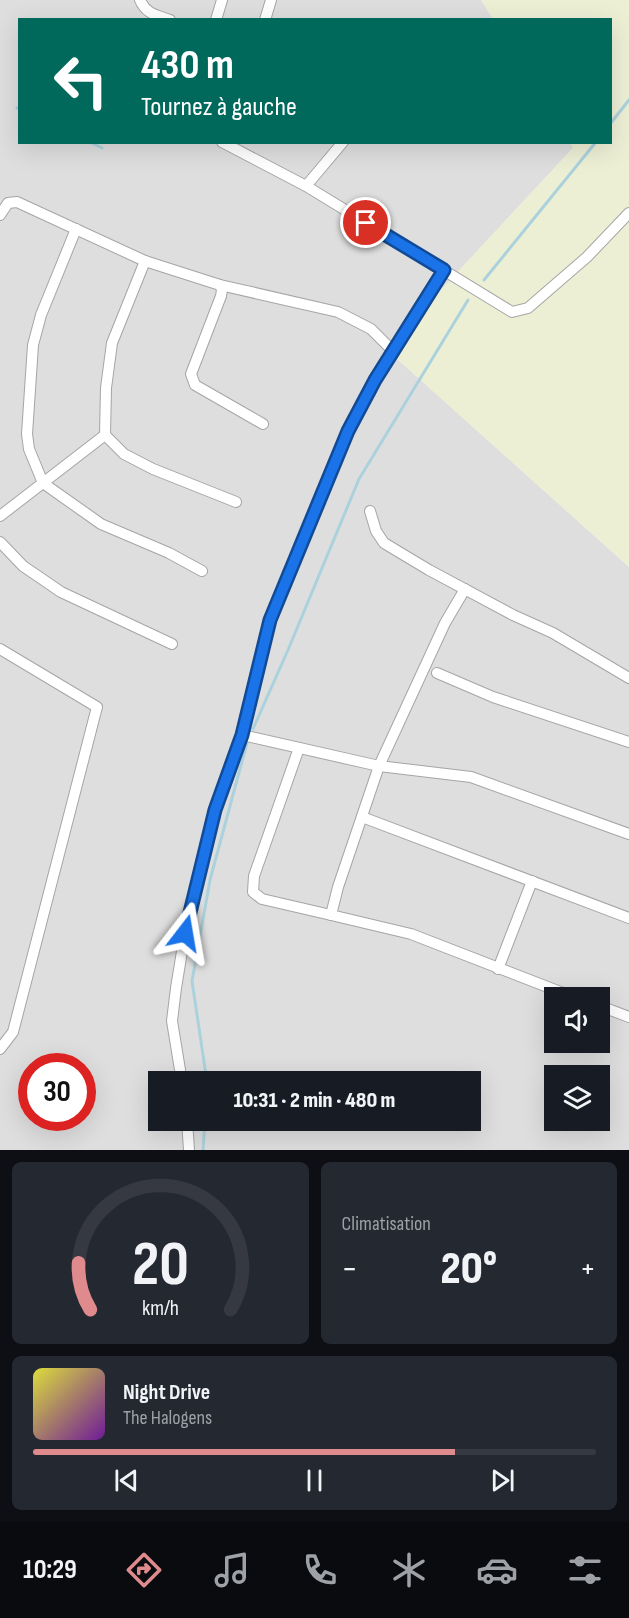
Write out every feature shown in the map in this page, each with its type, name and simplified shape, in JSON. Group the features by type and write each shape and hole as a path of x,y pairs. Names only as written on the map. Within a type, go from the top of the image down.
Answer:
{"street":[{"path":"140,0 144,9 164,18"},
{"path":"217,18 222,0"},
{"path":"266,18 271,0"},
{"path":"226,144 306,186 512,312 528,308 587,256 629,213"},
{"path":"306,186 341,144"},
{"path":"0,215 8,203 17,202 145,261 220,285 339,312 371,329 394,351"},
{"path":"76,229 41,315 33,345 27,434 29,449 44,483 101,524 169,553 202,571"},
{"path":"145,261 112,343 106,388 105,435 124,454 153,469 236,502"},
{"path":"180,1071 172,1022 185,933 215,810 242,735 270,620 348,431 375,380 444,270"},
{"path":"220,285 222,290 191,374 192,380 195,385 263,424"},
{"path":"0,516 105,435"},
{"path":"370,511 376,531 384,543 465,589 553,633 629,678"},
{"path":"0,542 23,566 61,592 172,644"},
{"path":"331,915 338,887 379,766 444,623 465,589"},
{"path":"0,649 97,707 13,1032 0,1049"},
{"path":"437,673 493,697 629,742"},
{"path":"242,735 379,766 471,777 629,834"},
{"path":"299,748 254,876 252,892 262,899 411,934 546,987"},
{"path":"362,817 629,918"},
{"path":"498,969 532,881"},
{"path":"610,1010 629,1017"},
{"path":"188,1131 189,1150"}],"shaded area":[{"path":"0,0 481,0 492,18 18,18 18,144 571,144 573,148 386,349 629,567 629,1150 0,1150"}],"green space":[{"path":"481,0 629,0 629,567 386,349 573,148 571,144 612,144 612,18 492,18"}],"waterway":[{"path":"612,121 629,100"},
{"path":"94,144 102,148"},
{"path":"484,280 594,144"},
{"path":"253,729 359,479 468,300"},
{"path":"205,1071 192,981 210,880 247,743"},
{"path":"203,1150 204,1131"}],"route":[{"path":"185,933 215,810 242,735 270,620 348,431 375,380 444,270 366,223"}]}
